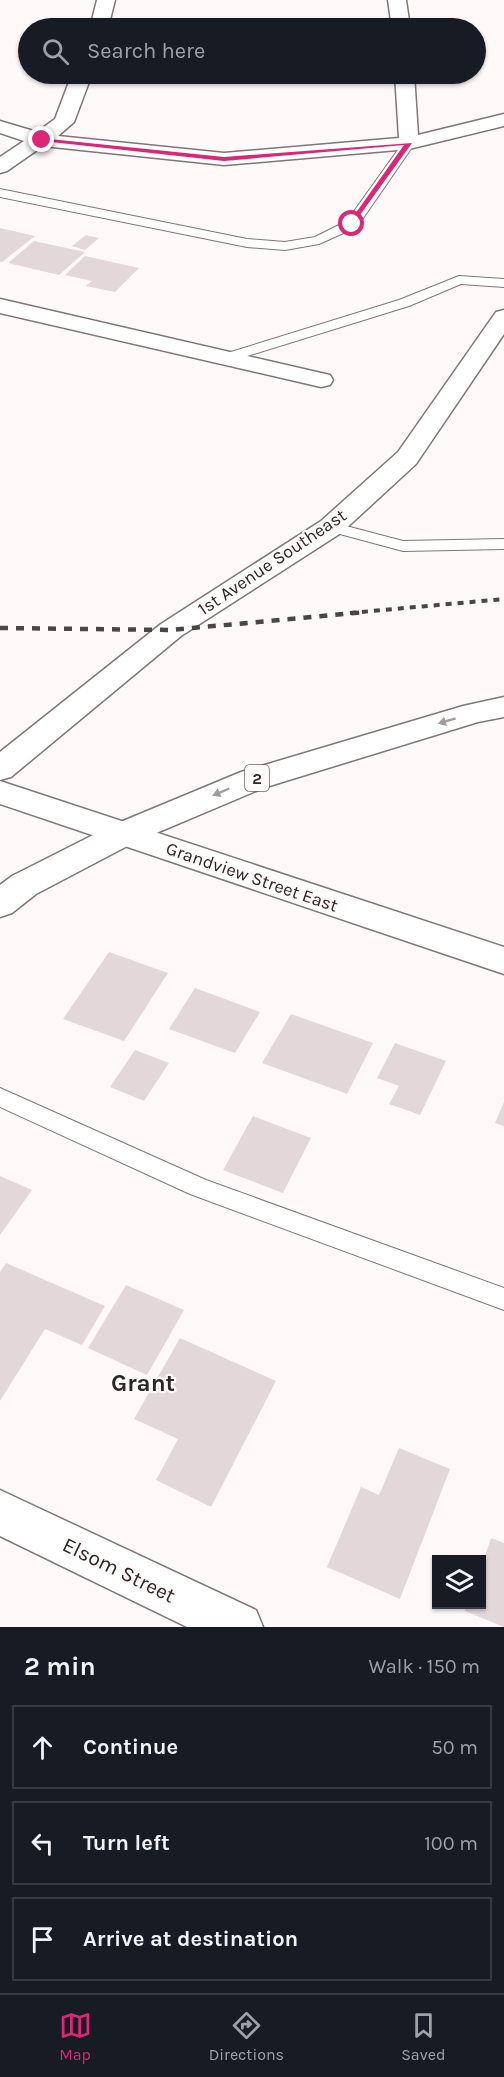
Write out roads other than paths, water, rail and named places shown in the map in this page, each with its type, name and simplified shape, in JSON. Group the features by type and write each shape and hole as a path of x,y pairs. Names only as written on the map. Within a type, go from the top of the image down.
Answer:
{"street":[{"path":"102,18 106,0"},
{"path":"397,0 400,18"},
{"path":"0,167 42,140 64,122 78,84"},
{"path":"405,84 409,143"},
{"path":"0,127 42,140 224,159 409,143 504,120"},
{"path":"0,306 321,380"},
{"name":"1st Avenue Southeast","path":"0,769 171,630 331,526 407,458 504,317"},
{"name":"2","path":"0,904 24,885 123,834 252,780 474,713 504,707"},
{"name":"Grandview Street East","path":"0,792 504,961"},
{"name":"Elsom Street","path":"0,1512 239,1627"}],"lane":[{"path":"0,194 247,243 285,246 319,240 352,224 409,143"},
{"path":"226,358 404,303 459,280 504,283"},
{"path":"331,526 403,546 504,544"},
{"path":"0,1097 198,1187 504,1299"}],"railway":[{"path":"350,613 504,599"},
{"path":"0,628 171,630 366,612"}],"district":[{"name":"Grant","path":"143,1383"}]}
